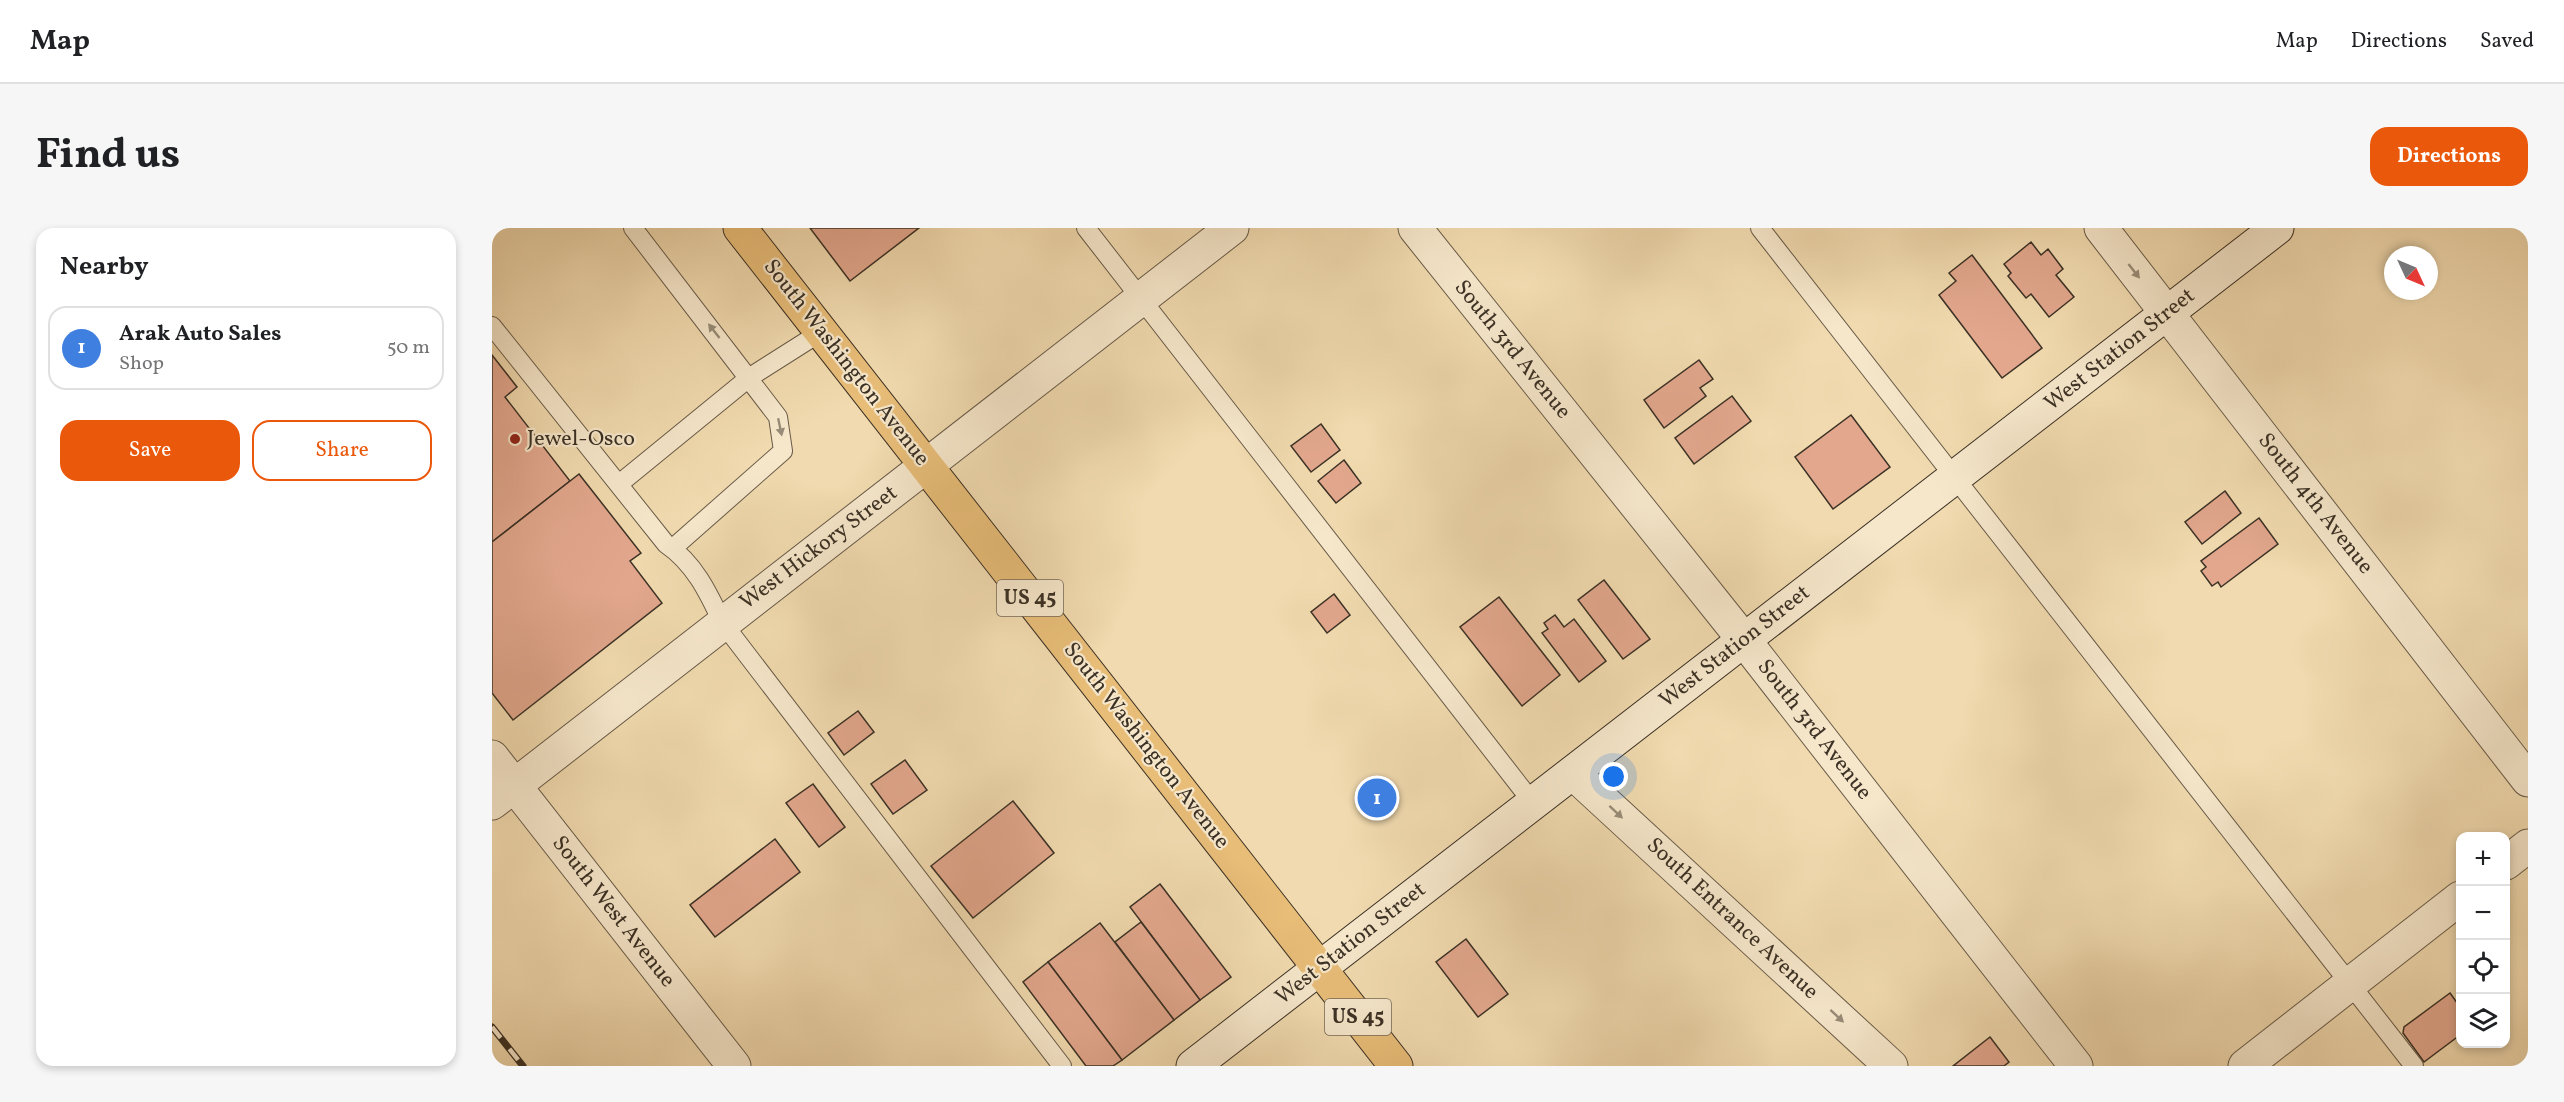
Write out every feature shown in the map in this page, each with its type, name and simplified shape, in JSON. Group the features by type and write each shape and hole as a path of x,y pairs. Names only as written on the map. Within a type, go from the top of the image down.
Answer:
{"main road":[{"name":"South Washington Avenue","path":"740,228 1396,1066"}],"street":[{"name":"West Hickory Street","path":"503,794 1232,228"},
{"name":"South 3rd Avenue","path":"1415,228 1744,640 2076,1066"},
{"name":"South 4th Avenue","path":"2101,228 2528,780"},
{"name":"West Station Street","path":"1193,1066 2277,228"},
{"name":"South West Avenue","path":"492,757 503,794 734,1066"},
{"name":"South Entrance Avenue","path":"1573,772 1891,1066"},
{"path":"2510,859 2528,846"},
{"path":"2245,1066 2456,901"}],"lane":[{"path":"633,228 750,377 778,417 783,451 673,548"},
{"path":"1086,228 1533,803"},
{"path":"1760,228 2414,1066"},
{"path":"492,326 666,544 673,548 703,581 722,622 1062,1066"},
{"path":"619,484 750,377 821,332"}],"building":[{"path":"810,228 919,228 850,281"},
{"path":"2031,242 2041,255 2048,249 2063,269 2056,275 2074,297 2049,317 2031,294 2026,298 2008,276 2011,273 2004,264"},
{"path":"1972,255 2042,348 2002,378 1939,295 1956,281 1949,273"},
{"name":"Jewel-Osco","path":"492,355 517,387 505,397 570,481 492,542"},
{"path":"1699,360 1713,379 1700,388 1706,396 1664,428 1644,400"},
{"path":"1732,396 1751,421 1694,464 1675,438"},
{"path":"1851,415 1890,467 1833,509 1795,457"},
{"path":"1321,424 1340,450 1311,472 1291,446"},
{"path":"1344,460 1361,483 1336,503 1318,481"},
{"path":"579,474 641,553 630,561 662,603 513,720 492,693 492,542"},
{"path":"2225,491 2241,513 2202,544 2185,522"},
{"path":"2259,518 2278,544 2221,587 2218,582 2212,586 2201,571 2206,567 2201,561"},
{"path":"1604,580 1650,639 1623,659 1578,600"},
{"path":"1334,594 1350,615 1327,633 1311,612"},
{"path":"1499,597 1560,675 1522,706 1460,627"},
{"path":"1555,615 1564,627 1574,619 1606,661 1579,682 1542,633 1548,629 1544,623"},
{"path":"858,711 874,732 844,755 828,733"},
{"path":"905,760 927,790 893,814 871,784"},
{"path":"813,784 845,827 819,847 786,803"},
{"path":"1013,801 1054,853 973,918 931,866"},
{"path":"775,839 800,872 715,937 690,905"},
{"path":"1160,884 1231,977 1200,1000 1130,907"},
{"path":"1141,922 1200,1000 1174,1020 1115,942"},
{"path":"1100,923 1174,1020 1122,1060 1048,962"},
{"path":"1466,939 1508,994 1478,1017 1436,962"},
{"path":"1048,962 1122,1060 1113,1066 1086,1066 1023,982"},
{"path":"2450,993 2456,1001 2456,1038 2424,1062 2403,1033 2404,1027"},
{"path":"1990,1037 2009,1062 2004,1066 1953,1066"}],"railway":[{"path":"492,1027 523,1066"}],"place":[{"name":"Jewel-Osco","path":"515,439"},
{"name":"Arak Auto Sales","path":"1377,798"}]}
